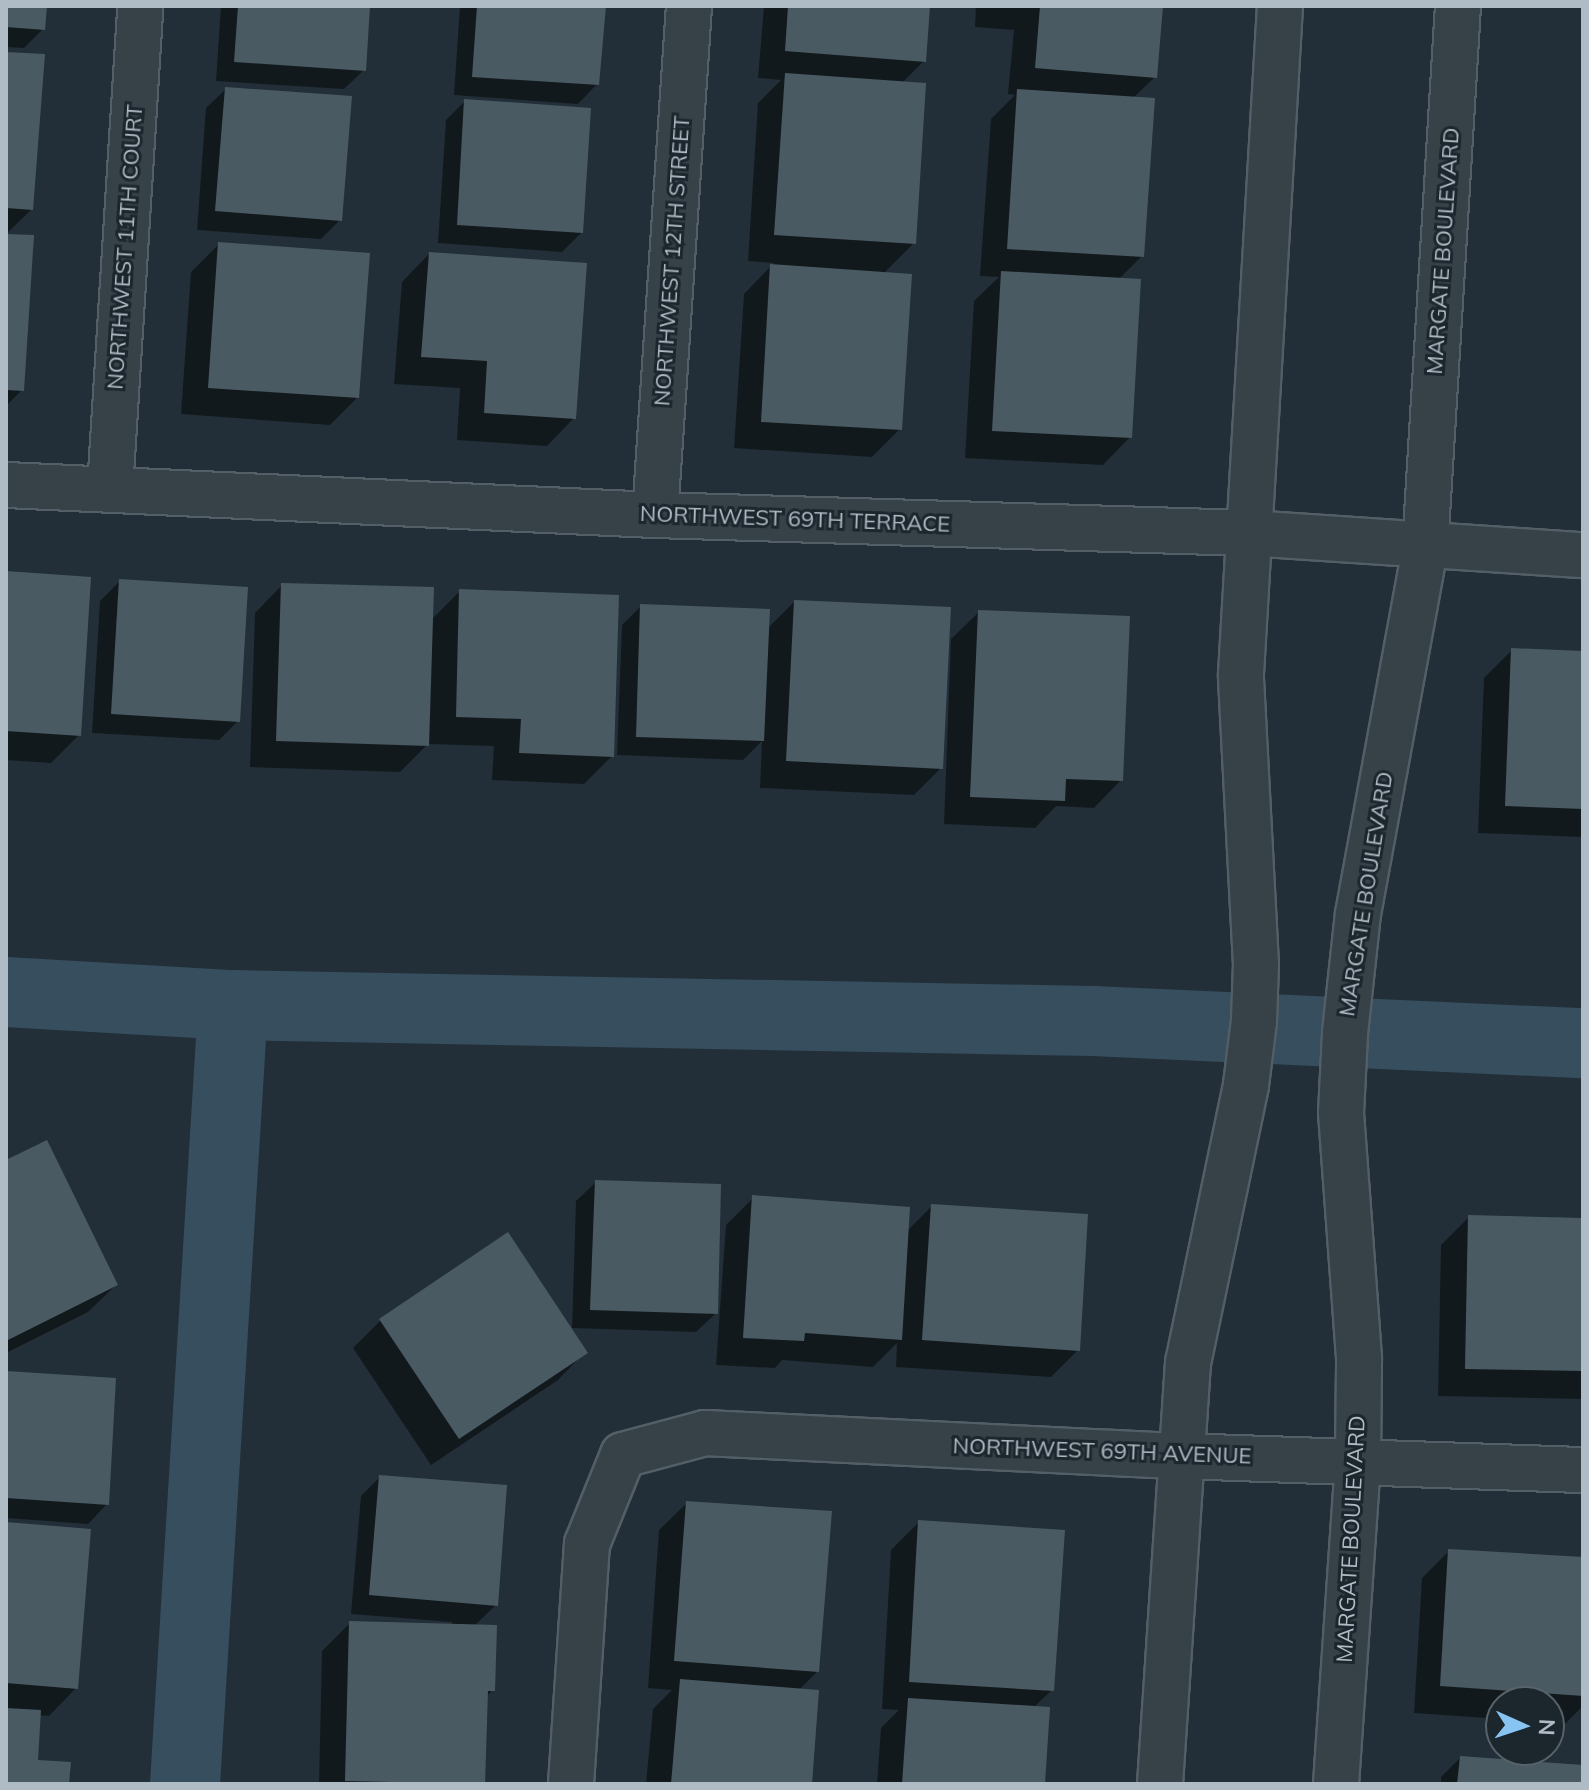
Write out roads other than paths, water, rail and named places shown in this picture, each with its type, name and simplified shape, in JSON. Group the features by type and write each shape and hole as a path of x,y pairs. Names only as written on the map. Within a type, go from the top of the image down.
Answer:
{"street":[{"name":"NORTHWEST 11TH COURT","path":"110,489 140,6"},
{"name":"NORTHWEST 12TH STREET","path":"655,515 689,6"},
{"path":"1160,1784 1188,1363 1246,1085 1256,965 1241,674 1280,6"},
{"name":"MARGATE BOULEVARD","path":"1336,1784 1358,1461 1359,1358 1341,1093 1350,974 1425,548 1458,6"},
{"name":"NORTHWEST 69TH TERRACE","path":"6,485 655,515 1248,533 1425,548 1583,555"},
{"name":"NORTHWEST 69TH AVENUE","path":"571,1784 587,1544 623,1455 705,1433 1180,1456 1583,1470"}],"waterway":[{"path":"6,992 233,1005 1093,1021 1583,1043"},
{"path":"185,1784 233,1005"}]}
